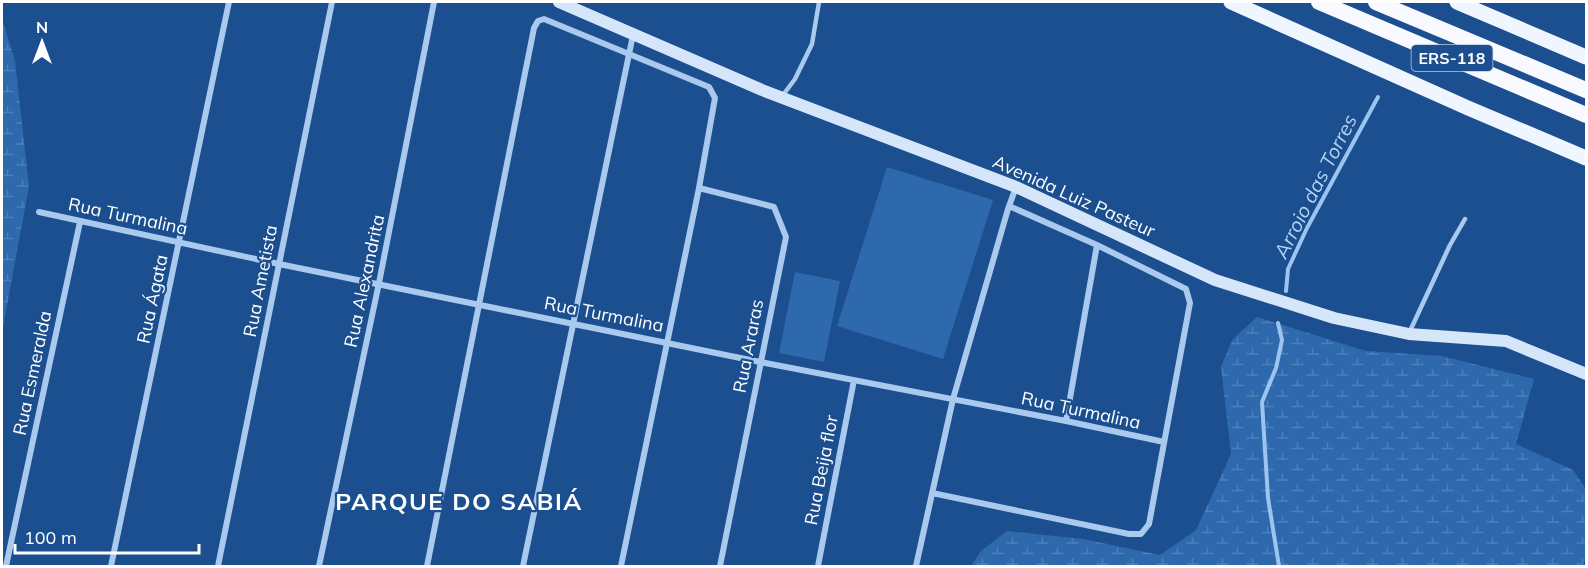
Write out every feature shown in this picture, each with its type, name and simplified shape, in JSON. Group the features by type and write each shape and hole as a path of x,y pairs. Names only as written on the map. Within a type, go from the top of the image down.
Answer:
{"highway":[{"name":"ERS-118","path":"1319,2 1587,115"},
{"name":"ERS-118","path":"1376,2 1587,90"}],"main road":[{"name":"Avenida Luiz Pasteur","path":"560,2 781,98 1016,187 1215,280 1334,318 1409,334 1506,341 1587,374"},
{"path":"1231,2 1468,108 1587,158"},
{"path":"1456,2 1587,57"}],"street":[{"name":"Rua Ágata","path":"111,567 229,2"},
{"name":"Rua Ametista","path":"218,567 332,2"},
{"name":"Rua Alexandrita","path":"320,567 434,2"},
{"path":"427,567 534,28 538,21 544,19 709,87 715,98 699,188 621,567"},
{"path":"523,567 633,35"},
{"path":"916,567 953,399 1016,187"},
{"name":"Rua Araras","path":"699,188 774,207 786,237 720,567"},
{"path":"932,494 1129,534 1141,534 1149,524 1190,303 1186,289 1097,245 1009,206"},
{"name":"Rua Turmalina","path":"39,212 279,264 1164,442"},
{"name":"Rua Esmeralda","path":"6,567 80,222"},
{"path":"1066,421 1097,245"},
{"name":"Rua Beija flor","path":"818,567 854,380"}],"lane":[{"path":"781,98 795,79 812,44 819,2"},
{"path":"1409,334 1450,245 1465,219"}],"green space":[{"path":"2,18 15,61 29,186 2,333"},
{"path":"887,167 993,200 943,359 837,326"},
{"path":"795,272 840,281 824,362 779,353"},
{"path":"1257,317 1366,351 1442,356 1534,379 1516,444 1573,470 1586,489 1586,557 1583,566 971,566 981,551 1007,531 1083,539 1160,555 1196,530 1231,454 1221,367 1232,340"}],"waterway":[{"name":"Arroio das Torres","path":"1286,291 1288,269 1307,228 1378,97"},
{"name":"Arroio das Torres","path":"1278,323 1282,340 1276,368 1262,402 1268,498 1279,566"}],"district":[{"name":"PARQUE DO SABIÁ","path":"459,501"}]}
